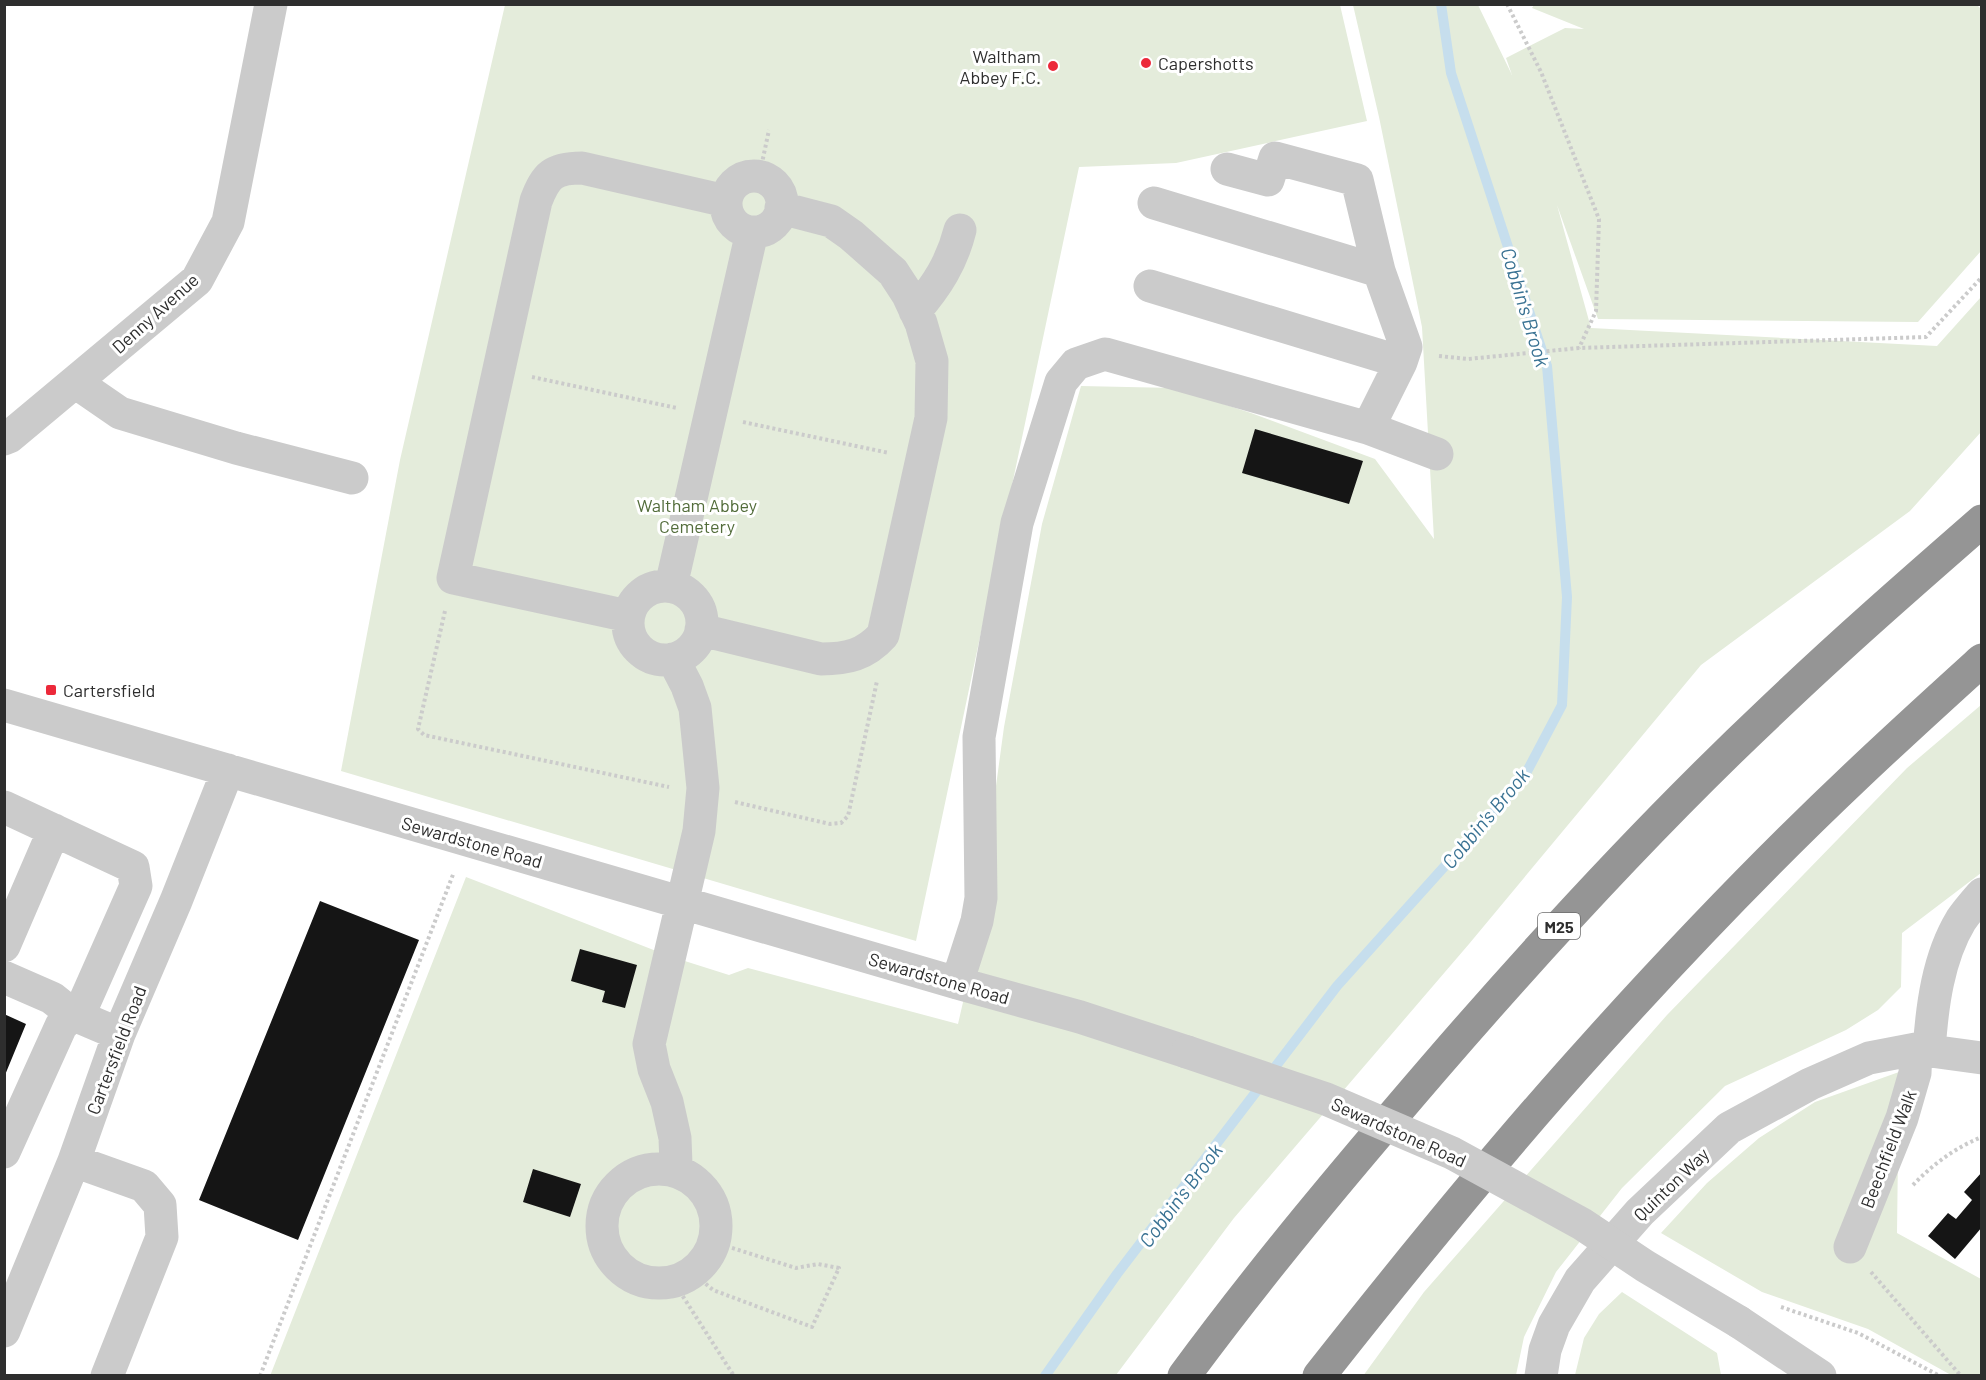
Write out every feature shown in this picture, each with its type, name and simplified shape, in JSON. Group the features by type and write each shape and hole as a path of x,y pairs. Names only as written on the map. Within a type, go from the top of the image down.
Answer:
{"highway":[{"name":"M25","path":"1184,1376 1224,1321 1313,1210 1563,921 1772,710 1982,521"},
{"path":"1319,1376 1381,1297 1486,1171 1595,1045 1722,909 1854,777 1982,660"}],"street":[{"name":"Denny Avenue","path":"4,439 197,280 228,222 272,4"},
{"path":"1227,169 1268,180 1275,158 1358,180 1379,271 1403,355 1368,428"},
{"path":"628,616 453,579 536,201 544,182 556,172 568,168 582,168 726,201"},
{"path":"750,177 759,177 775,185 780,193 781,208 777,220 770,227 752,232 736,225 727,210 726,201 734,185 750,177"},
{"path":"1154,203 1379,271"},
{"path":"701,630 821,659 841,659 858,655 874,645 883,635 931,418 932,361 921,323 893,272 851,235 831,221 781,208"},
{"path":"915,311 942,278 955,251 960,231"},
{"path":"671,586 752,232"},
{"path":"1150,286 1403,355"},
{"path":"957,983 977,921 981,898 979,736 1017,523 1061,382 1076,364 1105,354 1368,428 1437,454"},
{"path":"75,382 120,413 236,448 352,478"},
{"path":"671,586 692,597 699,606 702,618 701,630 690,650 673,659 654,659 634,644 629,632 628,616 630,607 648,589 671,586"},
{"path":"669,1169 676,1165 675,1138 667,1102 654,1069 649,1044 699,831 703,794 695,708 673,659"},
{"name":"Sewardstone Road","path":"4,705 1080,1017 1326,1099 1452,1153 1582,1224 1739,1322 1820,1376"},
{"name":"Cartersfield Road","path":"4,1331 74,1161 119,1034 176,901 228,770"},
{"path":"4,807 133,867 136,886 85,1001 61,1026 4,1152"},
{"path":"4,946 54,830"},
{"name":"Beechfield Walk","path":"1850,1247 1902,1119 1923,1050 1945,954 1962,920 1982,894"},
{"path":"4,977 52,998 72,1014 119,1034"},
{"path":"1923,1050 1982,1058"},
{"name":"Quinton Way","path":"1541,1376 1548,1341 1554,1325 1580,1280 1640,1212 1729,1128 1810,1084 1869,1058 1923,1050"},
{"path":"74,1161 144,1186 160,1205 162,1237 107,1376"},
{"path":"651,1169 669,1169 686,1175 700,1186 711,1201 716,1218 716,1235 713,1242 710,1252 699,1266 682,1276 651,1283 633,1278 618,1267 608,1252 602,1235 602,1217 608,1199 619,1184 634,1174 651,1169"}],"path":[{"path":"1508,4 1541,72 1599,219 1596,311 1580,348"},
{"path":"759,177 769,130"},
{"path":"1403,355 1468,359 1580,348 1926,336 1982,277"},
{"path":"453,579 418,729 424,735 703,794 830,824 841,823 848,816 882,658 874,645"},
{"path":"260,1376 457,864"},
{"path":"1911,1187 1927,1170 1970,1142 1982,1137"},
{"path":"682,1276 813,1327 839,1268 818,1264 796,1268 713,1242"},
{"path":"1850,1247 1961,1376"},
{"path":"682,1276 734,1376"},
{"path":"1780,1306 1858,1334 1940,1376"}],"green space":[{"path":"1976,4 1981,9 1981,251 1918,322 1598,319 1557,205 1591,328 1937,346 1981,297 1981,432 1910,511 1701,665 1469,944 1234,1218 1116,1375 270,1376 466,877 669,956 729,975 748,968 958,1024 972,963 1004,727 1042,524 1081,386 1174,388 1251,413 1375,459 1434,539 1422,327 1379,117 1353,5 1478,5 1512,75 1506,58 1565,28 1584,29 1532,8 1534,5"},
{"name":"Waltham Abbey Cemetery","path":"505,5 1340,5 1367,121 1176,163 1079,167 916,941 341,771 400,460"},
{"path":"1981,705 1981,873 1902,933 1901,987 1878,1010 1846,1030 1725,1086 1622,1188 1556,1272 1524,1337 1516,1375 1363,1376 1424,1292 1667,1015 1907,768"},
{"path":"1899,1072 1897,1233 1981,1279 1981,1375 1951,1375 1868,1329 1762,1292 1661,1233 1707,1183 1759,1138 1815,1102"},
{"path":"1622,1292 1717,1353 1721,1375 1575,1375 1584,1338 1599,1314"}],"building":[{"path":"1255,429 1363,461 1349,504 1242,473"},
{"path":"320,901 419,940 298,1240 199,1200"},
{"path":"580,949 637,965 625,1008 602,1002 605,991 571,981"},
{"path":"4,1014 26,1024 5,1075 4,1075"},
{"path":"533,1169 581,1184 570,1217 523,1202"},
{"path":"1982,1172 1982,1227 1955,1259 1928,1236 1948,1213 1956,1219 1972,1200 1964,1192"}],"waterway":[{"name":"Cobbin's Brook","path":"1045,1376 1117,1274 1337,986 1523,779 1562,705 1567,597 1547,366 1451,73 1441,4"}],"place":[{"name":"Capershotts","path":"1146,63"},
{"name":"Waltham Abbey F.C.","path":"1053,66"},
{"name":"Cartersfield","path":"51,690"}]}
